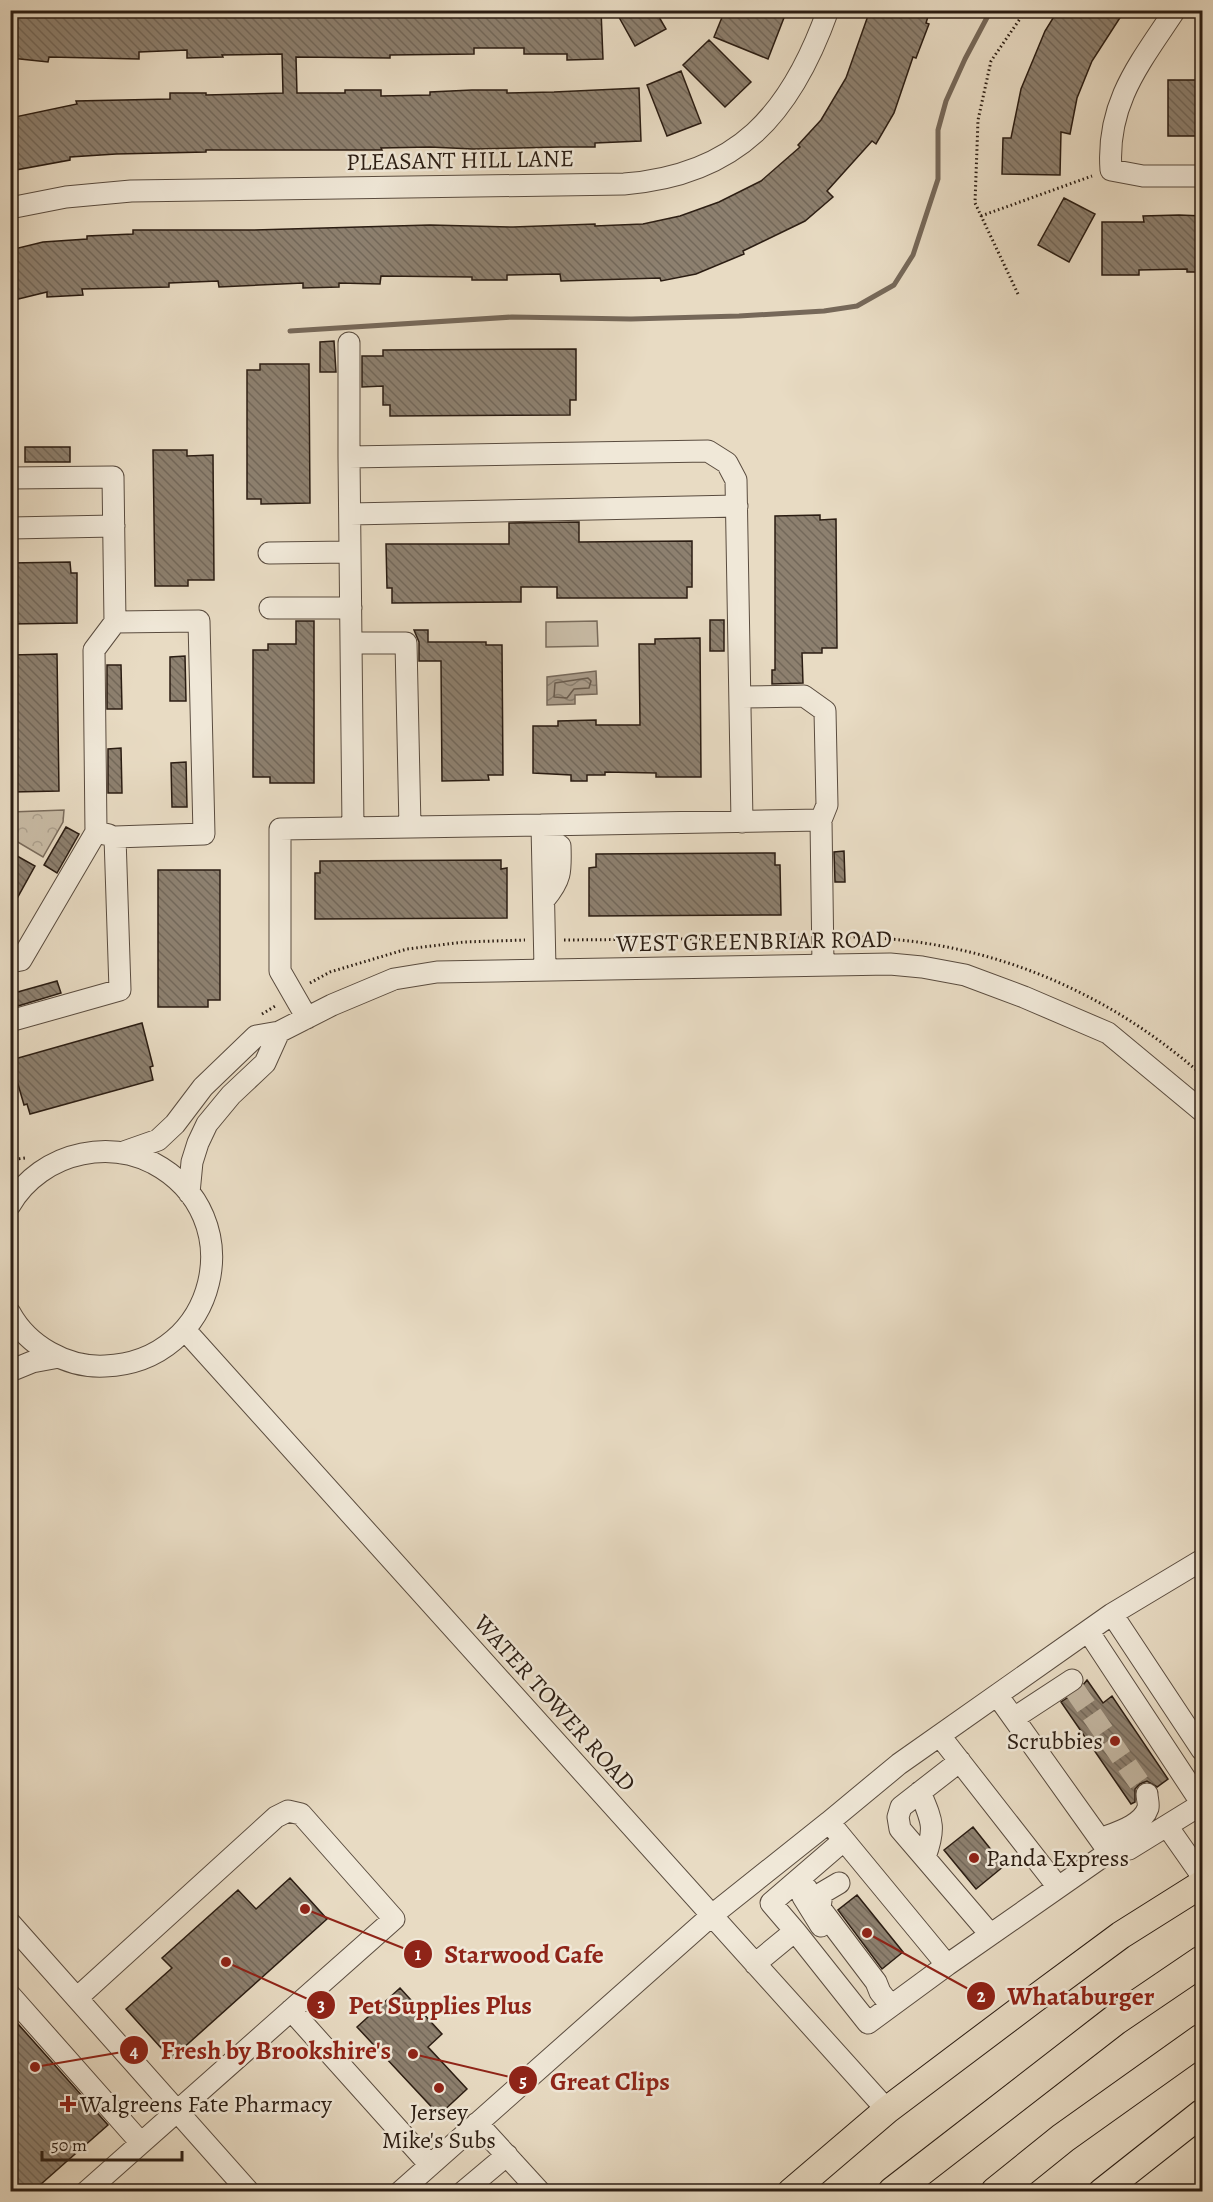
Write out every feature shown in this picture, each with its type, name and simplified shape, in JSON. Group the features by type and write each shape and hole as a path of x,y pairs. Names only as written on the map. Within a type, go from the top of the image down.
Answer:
{"highway":[{"path":"893,2192 1115,2020 1203,1961"},
{"path":"996,2192 1063,2139 1166,2063 1203,2039"}],"main road":[{"path":"791,2192 887,2110 1121,1935 1203,1884"},
{"path":"1102,2192 1203,2113"}],"street":[{"name":"PLEASANT HILL LANE","path":"10,208 66,197 131,191 624,184 673,177 713,162 748,139 765,124 791,92 813,50 828,10"},
{"path":"1174,10 1121,97 1110,139 1111,170 1143,176 1203,176"},
{"path":"349,343 353,828"},
{"path":"350,457 708,452 727,463 736,480 742,822"},
{"path":"10,478 113,477 115,622 94,650 106,834 120,990 10,1021"},
{"path":"350,514 737,506"},
{"path":"10,528 114,526"},
{"path":"269,553 350,552"},
{"path":"270,608 351,608"},
{"path":"106,834 204,834 199,621 115,622"},
{"path":"351,643 406,643 410,827"},
{"path":"741,697 804,696 825,711 826,805 821,820 823,965"},
{"path":"307,1018 280,971 280,829 410,827 542,830 821,820"},
{"path":"542,830 545,969"},
{"path":"10,962 21,960 106,834"},
{"name":"WEST GREENBRIAR ROAD","path":"121,1153 158,1140 175,1124 203,1087 256,1036 279,1032 394,979 437,972 890,964 922,967 965,975 1108,1033 1203,1110"},
{"path":"189,1193 192,1162 207,1124 231,1095 265,1063 279,1032"},
{"path":"10,1177 37,1163 56,1163 91,1152 121,1153 146,1160 163,1169 189,1193 206,1223 212,1258 207,1293 200,1309 185,1330 164,1348 132,1363 98,1367 58,1356 35,1342 22,1330 10,1313"},
{"path":"10,1205 26,1185 37,1163"},
{"name":"WATER TOWER ROAD","path":"185,1330 887,2110"},
{"path":"10,1371 32,1362 58,1356"},
{"path":"402,2191 711,1916 899,1764 1112,1614 1203,1560"},
{"path":"1112,1614 1203,1750"},
{"path":"997,1695 1104,1845 1129,1849 1202,1804 1088,1631"},
{"path":"1014,1718 1073,1684 1063,1649"},
{"path":"940,1736 1058,1887"},
{"path":"960,1761 901,1807 898,1817 900,1829 990,1934"},
{"path":"920,1792 930,1817 933,1836 925,1857"},
{"path":"843,1841 771,1903 868,2023 886,1999 947,1965 1058,1887 1104,1845 1142,1818 1149,1807 1147,1794"},
{"path":"77,1998 276,1817 288,1811 301,1814 394,1919 86,2192"},
{"path":"829,1822 843,1841 843,1882"},
{"path":"1167,1826 1203,1876"},
{"path":"843,1882 947,1965"},
{"path":"843,1882 822,1893 820,1908 876,1982 886,1999"},
{"path":"843,1882 803,1897 822,1929 868,1988 886,1999"},
{"path":"10,1923 249,2192"},
{"path":"755,1964 795,1931"},
{"path":"10,1995 141,2143"},
{"path":"291,2010 430,2165"},
{"path":"477,2122 540,2192"},
{"path":"463,2192 507,2155"}],"path":[{"path":"1018,294 975,203 978,120 991,61 1026,10"},
{"path":"981,216 1111,170"},
{"path":"262,1014 330,972 407,949 482,941 882,938 922,942 981,953 1020,967 1103,1004 1149,1032 1203,1076"},
{"path":"10,1160 25,1158 37,1163"}],"green space":[{"path":"597,621 598,646 546,647 546,622"},
{"path":"64,810 63,822 43,857 11,838 11,812"}],"water":[{"path":"596,671 597,694 575,695 575,704 547,705 547,677"}],"building":[{"path":"15,10 601,10 603,59 567,60 567,54 524,54 524,48 474,48 474,54 390,55 390,58 296,57 297,93 381,90 381,96 430,95 430,92 472,90 507,90 507,93 639,88 641,141 595,143 595,147 206,150 206,152 116,154 70,157 70,160 10,171 10,118 77,104 76,101 170,99 170,93 206,93 206,95 283,93 282,54 187,58 187,50 139,52 139,59 49,57 48,62 11,58"},
{"path":"615,10 655,10 666,29 635,46"},
{"path":"725,10 787,10 768,59 714,37"},
{"path":"870,10 930,10 926,23 929,24 916,58 913,57 894,113 876,144 872,141 827,191 833,197 805,221 743,251 744,254 696,274 661,281 660,278 561,281 560,274 507,275 507,280 472,280 472,277 381,276 380,284 339,283 339,287 303,288 303,283 219,287 218,281 169,283 169,287 82,289 83,295 47,297 47,292 10,301 10,250 43,242 87,239 87,236 133,234 133,230 253,230 430,225 513,227 595,224 595,226 643,224 680,216 719,202 761,181 800,147 798,145 821,120 846,78"},
{"path":"1058,10 1125,10 1092,61 1077,98 1070,134 1061,132 1060,175 1002,174 1003,138 1011,138 1021,89 1045,31"},
{"path":"709,40 751,82 725,107 683,65"},
{"path":"681,71 701,123 667,136 647,85"},
{"path":"1168,80 1203,80 1203,136 1168,136"},
{"path":"1064,198 1095,214 1069,262 1038,245"},
{"path":"1143,216 1203,216 1203,272 1187,272 1187,269 1139,270 1139,275 1102,275 1102,222 1144,222"},
{"path":"334,341 336,372 320,372 320,342"},
{"path":"576,349 576,400 570,400 570,415 390,416 390,405 383,405 383,386 362,387 362,356 383,356 383,350"},
{"path":"260,364 309,364 310,503 261,504 261,499 247,499 247,370 260,370"},
{"path":"25,447 70,447 70,462 25,462"},
{"path":"153,450 187,450 187,456 213,455 214,580 188,580 188,586 155,586"},
{"path":"820,515 820,520 836,519 837,648 822,648 822,653 802,653 803,683 772,684 772,670 775,670 775,516"},
{"path":"579,522 579,542 692,541 692,587 687,587 687,598 557,598 557,587 521,587 521,602 392,603 392,588 387,588 386,544 509,544 509,523"},
{"path":"70,562 71,573 77,573 77,623 10,624 10,563"},
{"path":"710,620 724,620 724,651 710,651"},
{"path":"296,621 314,621 314,783 270,783 270,777 253,777 253,650 268,650 268,644 296,644"},
{"path":"414,630 428,630 428,642 486,642 486,645 502,645 503,775 488,775 489,780 442,781 441,661 419,661 419,642"},
{"path":"700,638 701,777 656,777 656,773 605,772 605,775 587,775 587,781 571,781 571,775 533,773 533,726 558,726 558,721 596,720 596,725 640,725 639,644 655,644 655,639"},
{"path":"57,654 59,791 12,792 10,655"},
{"path":"185,656 186,701 170,701 170,657"},
{"path":"107,665 121,665 122,709 107,709"},
{"path":"121,748 122,793 108,793 108,749"},
{"path":"186,762 187,807 172,807 171,763"},
{"path":"66,827 79,834 57,873 44,865"},
{"path":"844,851 845,882 835,882 834,852"},
{"path":"10,852 35,866 10,911"},
{"path":"775,853 775,865 780,865 781,915 589,916 589,868 596,867 596,854"},
{"path":"501,860 501,869 507,868 507,918 315,919 315,873 320,873 320,861"},
{"path":"158,870 220,870 220,1000 208,1000 208,1007 158,1007"},
{"path":"57,981 61,993 18,1006 14,993"},
{"path":"142,1023 153,1066 150,1067 153,1080 30,1114 27,1104 24,1105 11,1060"},
{"name":"Scrubbies","path":"1087,1680 1103,1703 1112,1696 1168,1779 1157,1787 1147,1781 1140,1784 1135,1789 1135,1802 1131,1804 1061,1702 1079,1690"},
{"name":"Panda Express","path":"973,1827 1004,1866 976,1889 944,1850"},
{"path":"290,1878 327,1919 171,2059 126,2009 172,1968 162,1958 238,1890 256,1909"},
{"path":"857,1895 903,1952 882,1969 838,1910"},
{"path":"400,1988 442,2034 428,2047 467,2089 439,2115 357,2027"},
{"path":"10,2015 108,2125 32,2192 10,2192"}],"waterway":[{"path":"290,331 512,317 631,319 739,316 824,311 857,306 894,285 913,255 938,179 938,130 946,101 991,10"}],"tunnel":[{"path":"1074,1689 1147,1794"}],"place":[{"name":"Scrubbies","path":"1115,1741"},
{"name":"Panda Express","path":"974,1858"},
{"name":"Starwood Cafe","path":"305,1909"},
{"name":"Whataburger","path":"867,1933"},
{"name":"Pet Supplies Plus","path":"226,1962"},
{"name":"Great Clips","path":"413,2054"},
{"name":"Fresh by Brookshire's","path":"35,2067"},
{"name":"Jersey Mike's Subs","path":"439,2088"},
{"name":"Walgreens Fate Pharmacy","path":"68,2104"}]}
